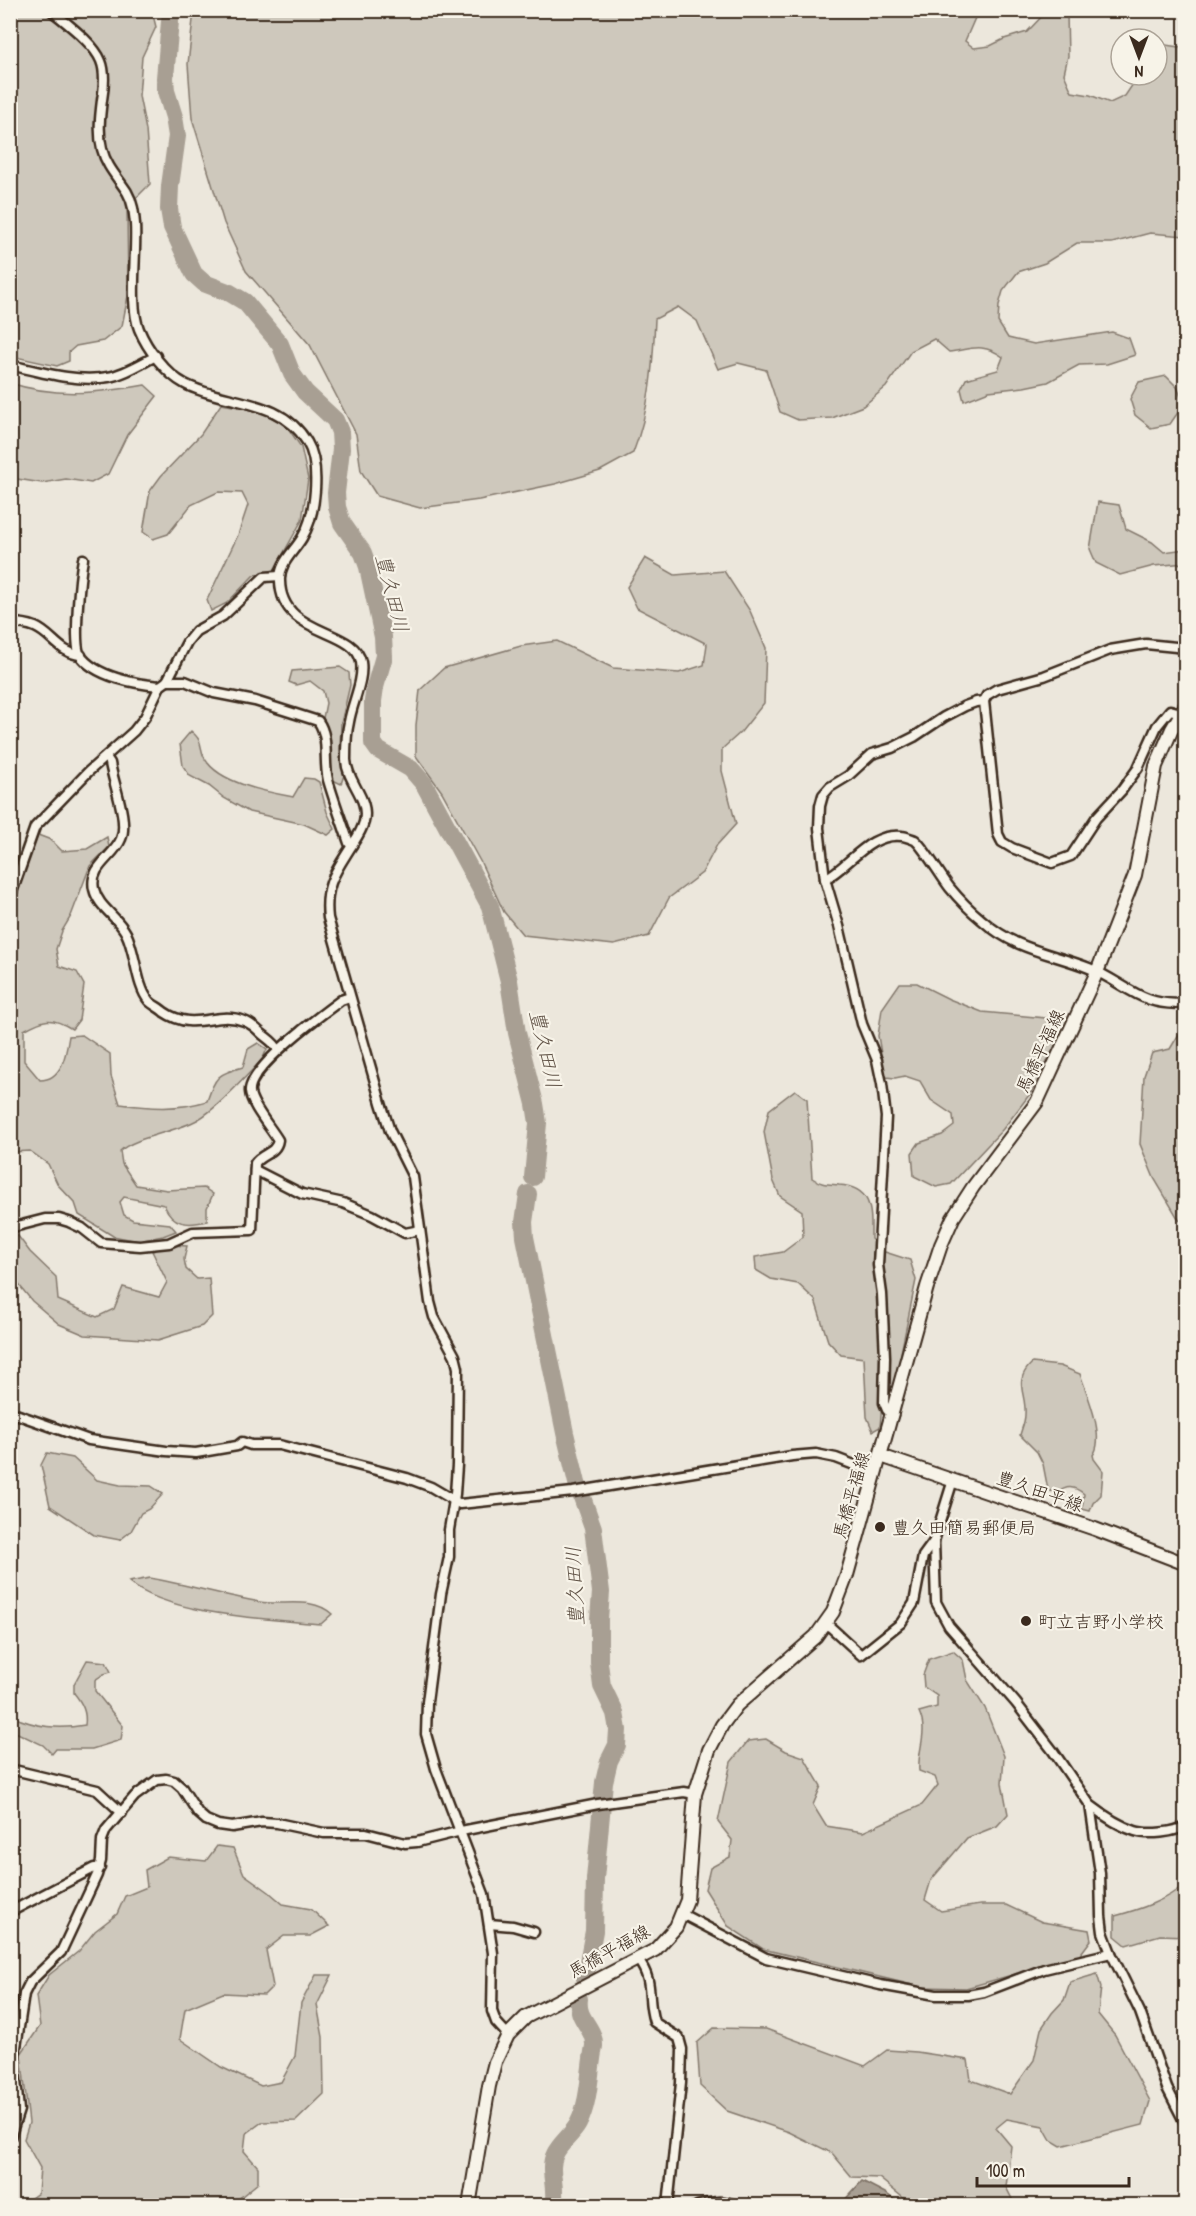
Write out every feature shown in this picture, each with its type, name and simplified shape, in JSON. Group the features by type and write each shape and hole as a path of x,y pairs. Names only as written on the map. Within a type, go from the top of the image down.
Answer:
{"main road":[{"name":"馬橋平福線","path":"469,2205 489,2086 495,2062 508,2035 526,2017 638,1960 655,1950 667,1939 682,1914 690,1881 695,1794 709,1750 722,1725 737,1705 816,1636 833,1612 847,1575 927,1287 941,1245 953,1218 973,1187 1037,1102 1097,972 1135,875 1156,766 1183,709"},
{"name":"豊久田平線","path":"881,1456 1095,1528 1185,1564"}],"street":[{"path":"51,10 86,41 101,61 105,83 100,123 101,147 106,161 128,193 133,205 136,318 140,330 156,356 181,382 193,388 269,409 285,418 307,441 315,467 312,508 306,530 284,562 280,576 282,598 290,611 316,630 356,650 360,658 361,676 349,721 346,760 351,781 358,790 365,808 364,821 352,845 336,868 328,886 326,902 328,918 350,997 390,1131 413,1177 434,1317 455,1356 458,1368 457,1465 448,1557 427,1702 426,1734 435,1769 484,1894 493,1953 492,2011 496,2022 508,2035"},
{"path":"10,365 78,378 107,378 125,372 156,356"},
{"path":"82,559 77,641 81,655 98,669 120,680 164,683 185,681 214,693 255,701 318,721 324,729 328,779 349,843 352,845"},
{"path":"10,898 35,827 87,772 119,746 145,717 196,632 223,616 264,577 280,576"},
{"path":"10,623 36,627 59,648 75,655 81,655"},
{"path":"1183,709 1170,711 1157,726 1138,768 1096,818 1071,856 1053,863 1002,842 998,834 984,701 987,695 997,689 1044,676 1110,650 1146,644 1185,648"},
{"path":"892,1415 884,1403 885,1357 878,1265 886,1117 877,1060 862,1024 839,926 825,879 819,828 820,807 823,795 830,787 858,768 864,759 914,737 965,706 984,701"},
{"path":"106,757 110,763 124,826 122,838 96,870 93,886 98,900 124,929 130,941 142,989 150,1002 175,1019 190,1022 230,1018 243,1020 276,1045 278,1050"},
{"path":"825,879 835,874 865,846 885,838 902,836 915,841 952,890 983,921 1006,938 1031,950 1097,972 1149,1001 1162,1004 1185,1003"},
{"path":"10,1227 45,1219 59,1219 82,1228 102,1243 140,1246 169,1243 193,1232 252,1230 255,1163 260,1157 277,1147 278,1140 254,1103 249,1091 252,1081 278,1050 341,1000 350,997"},
{"path":"255,1170 302,1194 344,1203 405,1233 420,1230"},
{"path":"10,1412 89,1440 166,1451 196,1453 237,1446 242,1442 279,1445 419,1482 460,1504 585,1490 808,1455 836,1458 875,1473"},
{"path":"953,1480 934,1541 935,1587 940,1612 949,1626 1016,1703 1090,1805 1136,1832 1163,1833 1181,1829 1185,1825"},
{"path":"825,1623 861,1655 901,1623 908,1613 914,1603 923,1556 934,1541"},
{"path":"10,1769 97,1790 122,1813"},
{"path":"10,2139 19,2110 14,2061 24,1994 30,1982 61,1952 100,1868 102,1840 106,1830 135,1796 157,1780 174,1781 182,1788 198,1813 206,1820 218,1825 232,1827 262,1822 277,1823 324,1833 366,1833 405,1843 602,1804 684,1792 695,1794"},
{"path":"1090,1805 1100,1873 1103,1932 1140,2012 1167,2088 1185,2125"},
{"path":"10,1912 94,1868 100,1868"},
{"path":"682,1914 766,1958 880,1985 936,1995 976,1994 1044,1969 1111,1953"},
{"path":"489,1923 534,1932"},
{"path":"638,1960 647,1971 654,2022 679,2038 682,2049 680,2092 668,2205"},
{"path":"697,2205 715,2201 729,2201 736,2205"}],"shaded area":[{"path":"11,11 152,11 156,27 142,57 139,96 146,130 150,184 127,207 128,296 122,326 103,341 76,346 69,352 69,361 57,366 11,356"},
{"path":"194,11 978,11 965,41 974,48 990,46 1027,32 1046,12 1067,14 1068,56 1064,74 1072,92 1090,95 1110,103 1125,96 1131,87 1169,87 1169,45 1185,48 1185,236 1150,233 1112,243 1077,243 1045,263 1018,272 1003,291 999,305 998,322 1008,338 1034,344 1112,332 1129,338 1135,355 1107,364 1079,365 1048,382 989,391 964,401 961,389 966,379 998,370 1003,357 983,348 949,352 934,339 911,351 886,387 863,406 832,418 798,420 780,412 766,370 738,363 718,369 697,321 678,307 655,319 652,370 647,403 633,453 600,471 555,484 479,500 420,508 377,496 361,471 356,434 310,345 246,271 224,223 192,118 188,64"},
{"path":"1166,376 1177,387 1184,404 1170,424 1151,428 1135,415 1130,399 1139,382"},
{"path":"10,383 44,391 78,393 145,385 157,396 127,435 108,474 91,483 66,479 42,483 11,478"},
{"path":"221,404 257,410 286,425 301,447 308,479 302,520 274,570 254,575 227,603 211,611 207,600 238,535 248,505 242,493 218,492 191,505 168,534 153,539 143,532 150,491 161,476 201,434"},
{"path":"1098,502 1119,505 1126,529 1152,542 1164,552 1185,549 1185,563 1154,566 1120,575 1096,563 1090,549"},
{"path":"645,558 675,575 724,571 750,611 766,648 764,703 741,732 722,749 722,771 736,824 717,845 702,873 669,898 649,936 614,945 523,935 504,912 481,863 442,792 416,756 416,725 420,690 444,668 521,646 557,641 613,668 679,673 704,665 707,644 637,608 627,587"},
{"path":"340,667 349,673 350,685 341,723 340,749 344,775 341,784 333,780 328,758 329,735 323,718 326,703 323,691 310,681 296,685 289,682 292,671"},
{"path":"191,731 200,742 205,759 212,767 244,785 293,797 304,778 319,782 327,812 335,829 328,835 304,824 249,812 190,776 183,766 180,744"},
{"path":"38,835 51,840 62,851 87,849 107,837 109,847 90,866 56,949 59,966 77,972 84,985 79,1020 72,1029 48,1020 24,1030 24,1061 40,1080 53,1076 62,1065 69,1036 82,1035 110,1054 111,1076 120,1104 153,1107 185,1106 207,1101 219,1077 243,1067 248,1049 258,1043 267,1049 262,1060 205,1115 188,1124 135,1142 120,1151 122,1164 136,1185 167,1190 204,1188 213,1194 207,1208 207,1221 181,1222 172,1217 164,1205 124,1197 120,1202 124,1215 133,1220 170,1224 176,1231 138,1241 113,1236 79,1215 75,1203 58,1185 48,1164 30,1151 11,1152 10,910"},
{"path":"900,983 917,983 982,1012 1056,1019 1057,1042 1033,1090 1003,1129 951,1184 936,1187 914,1176 912,1153 919,1143 942,1135 954,1126 953,1115 931,1100 920,1081 905,1076 885,1077 878,1036 882,1009"},
{"path":"1185,1024 1185,1223 1179,1220 1154,1178 1140,1144 1144,1076 1152,1053 1170,1049"},
{"path":"795,1090 807,1099 812,1178 825,1184 850,1187 865,1196 870,1211 871,1239 885,1252 910,1260 916,1280 894,1387 882,1403 880,1427 873,1431 867,1417 864,1358 841,1355 828,1341 815,1300 798,1284 771,1279 756,1270 755,1257 783,1252 803,1237 802,1211 780,1196 773,1180 764,1132 769,1110"},
{"path":"11,1235 18,1236 30,1252 56,1277 58,1300 97,1317 114,1309 123,1287 159,1297 167,1282 152,1251 171,1245 187,1246 184,1259 186,1269 197,1279 209,1278 212,1316 202,1326 158,1340 85,1335 59,1324 32,1301 11,1275"},
{"path":"1186,1336 1185,1368 1178,1337"},
{"path":"1032,1363 1060,1366 1080,1374 1091,1404 1096,1427 1097,1438 1093,1455 1103,1471 1101,1495 1093,1503 1090,1511 1082,1509 1084,1494 1077,1489 1067,1488 1056,1493 1048,1490 1043,1464 1037,1452 1020,1435 1025,1415 1023,1376"},
{"path":"47,1453 73,1458 97,1480 120,1485 151,1486 163,1494 149,1509 141,1513 131,1531 120,1540 94,1535 50,1506 41,1465"},
{"path":"150,1578 260,1602 307,1603 324,1608 332,1614 321,1624 220,1614 168,1602 146,1593 129,1582"},
{"path":"953,1651 963,1660 967,1680 985,1708 1004,1756 1002,1783 1008,1814 997,1826 967,1838 931,1880 925,1900 941,1911 980,1905 1006,1905 1042,1922 1089,1930 1091,1940 1079,1956 966,1988 921,1987 763,1949 728,1926 705,1889 710,1868 730,1857 732,1840 718,1822 731,1762 748,1741 766,1739 786,1751 804,1757 821,1786 813,1805 826,1826 863,1832 922,1805 938,1785 935,1777 919,1771 923,1727 919,1712 937,1707 937,1696 924,1687 923,1675 929,1659"},
{"path":"87,1660 106,1662 111,1672 95,1680 95,1691 123,1726 121,1740 92,1749 56,1749 52,1754 43,1745 11,1730 11,1716 29,1723 47,1726 85,1725 85,1712 74,1693 74,1684"},
{"path":"217,1846 233,1848 244,1874 283,1904 311,1909 329,1926 310,1936 284,1936 266,1950 273,1986 264,1995 223,1993 185,2009 180,2039 221,2067 261,2086 281,2082 295,2056 301,2003 316,1975 332,1975 317,2005 323,2037 324,2094 296,2121 262,2122 246,2134 244,2151 258,2167 258,2183 236,2201 238,2205 21,2205 38,2193 40,2168 24,2139 29,2123 21,2054 40,2026 36,1996 49,1975 79,1951 95,1931 117,1914 125,1896 147,1887 145,1870 168,1857 206,1861"},
{"path":"1185,1884 1185,1936 1160,1935 1126,1945 1115,1936 1115,1916 1152,1904"},
{"path":"1097,1974 1101,1987 1098,2014 1115,2035 1150,2101 1143,2125 1061,2146 1051,2140 1043,2126 1007,2119 996,2128 1011,2146 1006,2187 1015,2205 912,2205 879,2178 852,2177 832,2153 789,2132 727,2111 700,2086 697,2043 714,2028 766,2029 865,2066 887,2050 968,2060 971,2080 1010,2094 1034,2060 1041,2029 1064,2000 1070,1982"},
{"path":"862,2181 885,2193 902,2205 840,2205"}],"waterway":[{"name":"豊久田川","path":"171,10 165,78 177,136 170,186 169,209 172,227 194,274 204,283 230,293 245,302 280,344 292,374 305,392 335,420 340,432 337,507 342,523 363,553 368,567 383,637 384,656 373,701 373,743 378,750 411,769 424,784 490,906 509,981 517,1033 535,1104 538,1123 533,1177"},
{"name":"豊久田川","path":"528,1194 524,1222 525,1237 565,1433 577,1483 593,1528 601,1592 599,1663 602,1686 615,1713 618,1730 617,1745 609,1761 604,1782 595,1879 594,1931 585,1978"},
{"name":"豊久田川","path":"553,2206 553,2160 557,2150 578,2124 582,2115 594,2046 592,2034 580,2013 579,1999"}],"place":[{"name":"豊久田簡易郵便局","path":"880,1527"},
{"name":"町立吉野小学校","path":"1026,1621"}]}
